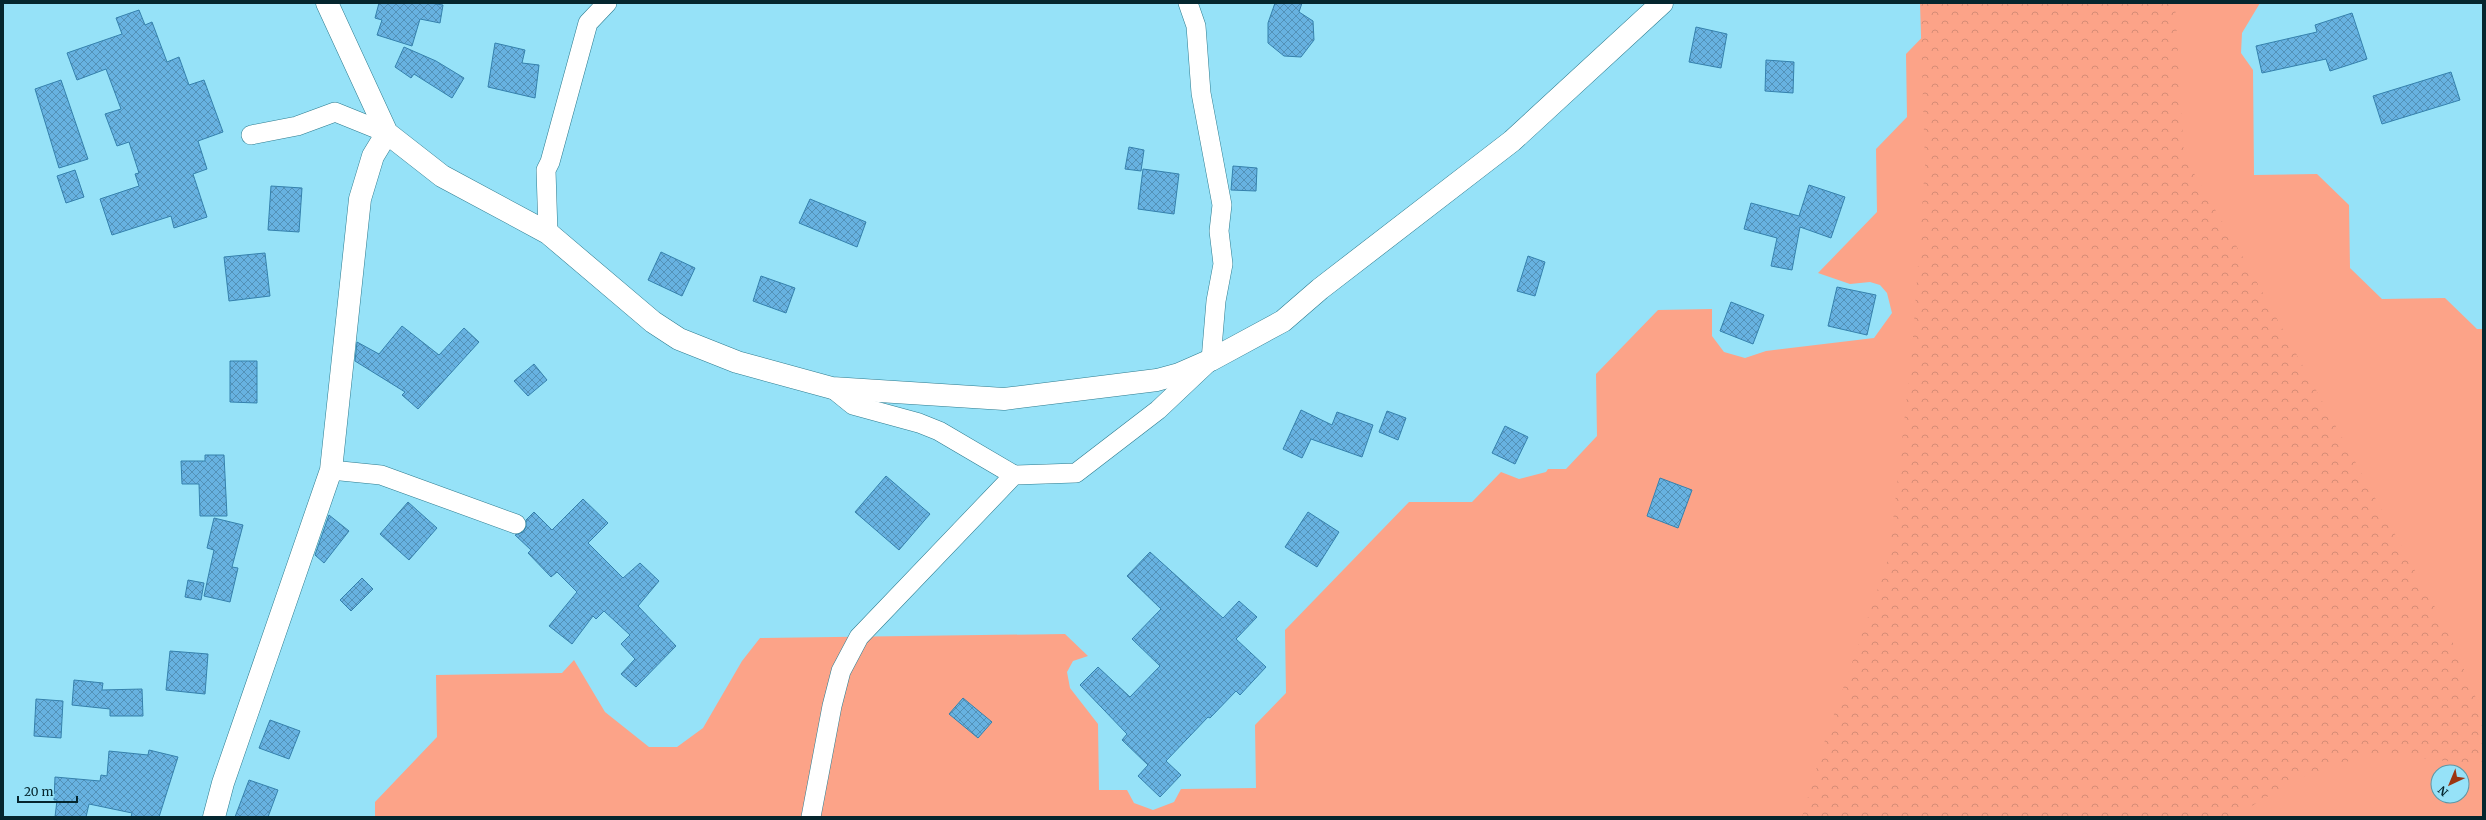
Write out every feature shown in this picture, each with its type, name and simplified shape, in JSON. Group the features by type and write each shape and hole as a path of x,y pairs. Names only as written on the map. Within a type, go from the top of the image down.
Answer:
{"street":[{"path":"327,3 387,133"},
{"path":"548,233 546,170 550,162 588,23 606,3"},
{"path":"832,388 853,405 919,422 1014,475 1076,473 1158,410 1211,360 1216,301 1223,264 1219,231 1222,205 1201,93 1196,26 1188,3"},
{"path":"251,135 297,126 335,112 387,133 442,176 548,233 653,322 679,339 737,362 832,388 1004,399 1027,397 1157,380 1179,374 1211,360 1283,321 1320,289 1512,141 1662,3"},
{"path":"214,817 223,783 250,702 331,470 360,199 373,156 387,133"},
{"path":"331,470 381,474 516,524"},
{"path":"811,817 832,706 841,671 859,637 1014,475"}],"green space":[{"path":"1920,3 2175,3 2184,156 2248,266 2447,629 2483,715 2483,765 2373,753 2299,778 2233,817 1802,817 1825,740 1889,557 1912,351 1925,165"},
{"path":"1937,3 2260,3 2242,33 2241,53 2253,70 2254,175 2317,174 2349,205 2350,268 2382,299 2445,298 2477,329 2483,329 2483,817 375,817 375,802 437,737 436,675 562,673 574,660 605,712 649,747 677,747 703,728 742,661 760,638 1065,634 1088,656 1073,661 1067,672 1070,688 1098,724 1099,790 1127,790 1134,803 1153,810 1174,802 1181,789 1256,788 1255,725 1286,693 1285,630 1409,502 1472,502 1501,472 1519,479 1546,472 1548,469 1566,469 1597,436 1596,374 1658,310 1712,309 1712,336 1724,352 1745,358 1766,351 1874,338 1892,313 1887,293 1880,285 1870,282 1850,284 1818,273 1877,212 1876,149 1907,117 1906,54 1937,22"}],"building":[{"path":"379,3 430,3 443,5 440,23 420,19 412,46 377,35 382,20 375,18"},
{"path":"1275,3 1302,3 1299,12 1313,21 1314,40 1301,57 1284,56 1268,43 1268,23"},
{"path":"139,10 145,25 152,22 167,62 179,57 189,85 204,80 223,132 198,141 207,169 193,174 207,217 174,228 171,216 112,235 100,199 139,186 135,174 139,173 129,142 117,146 105,114 121,109 106,69 77,80 67,53 122,34 116,18"},
{"path":"2352,13 2367,59 2330,71 2326,59 2262,73 2256,46 2317,32 2315,25"},
{"path":"1696,27 1727,34 1721,68 1689,62"},
{"path":"495,43 525,50 522,63 539,65 535,98 488,87"},
{"path":"404,47 436,61 464,78 452,98 414,74 411,78 395,67"},
{"path":"1766,60 1794,62 1793,93 1765,91"},
{"path":"2451,72 2460,100 2382,124 2373,96"},
{"path":"61,80 88,159 59,168 35,89"},
{"path":"1129,147 1144,150 1141,171 1125,169"},
{"path":"1233,166 1257,168 1256,191 1231,190"},
{"path":"1143,169 1179,174 1174,214 1138,209"},
{"path":"75,170 84,197 66,203 57,176"},
{"path":"1809,185 1845,197 1831,238 1800,227 1792,270 1771,266 1777,238 1744,229 1751,203 1799,216"},
{"path":"271,186 302,188 299,232 268,230"},
{"path":"810,199 866,222 857,247 799,223"},
{"path":"661,252 695,268 682,296 648,280"},
{"path":"265,253 270,296 229,301 224,257"},
{"path":"1528,256 1545,262 1535,296 1517,291"},
{"path":"761,276 795,288 786,313 753,301"},
{"path":"1837,287 1876,295 1867,335 1828,326"},
{"path":"1731,302 1764,315 1753,344 1720,331"},
{"path":"402,326 439,355 464,328 479,342 418,409 402,395 405,392 355,361 357,342 379,354"},
{"path":"230,361 257,361 257,403 230,402"},
{"path":"534,364 547,380 528,396 514,381"},
{"path":"1301,410 1332,425 1337,412 1373,425 1362,457 1311,439 1302,458 1283,449"},
{"path":"1387,411 1406,418 1398,440 1379,432"},
{"path":"1505,426 1528,437 1515,464 1492,453"},
{"path":"205,455 224,455 227,516 200,516 199,484 182,484 181,461 205,461"},
{"path":"886,476 930,514 899,550 855,512"},
{"path":"1660,478 1692,490 1678,528 1647,516"},
{"path":"583,499 608,523 588,543 623,578 640,563 659,581 638,606 676,646 636,687 621,674 635,659 621,644 630,635 604,611 596,619 593,616 572,644 549,626 577,592 557,572 551,577 528,553 531,550 515,535 523,532 526,527 526,520 534,512 552,530"},
{"path":"408,502 437,528 409,560 380,534"},
{"path":"1308,512 1339,532 1317,567 1285,547"},
{"path":"329,515 349,531 324,563 315,555"},
{"path":"214,518 243,525 232,567 238,568 230,602 204,596 214,550 207,548"},
{"path":"1150,552 1223,618 1239,601 1257,617 1236,639 1266,667 1240,695 1236,691 1210,718 1208,717 1166,761 1181,775 1160,797 1138,776 1148,765 1122,740 1127,734 1080,685 1098,667 1130,697 1160,666 1132,639 1161,609 1127,576"},
{"path":"362,578 373,589 351,611 340,600"},
{"path":"188,580 204,583 201,600 185,597"},
{"path":"170,651 208,654 205,694 166,690"},
{"path":"74,680 103,683 102,690 142,689 143,716 110,716 110,709 72,705"},
{"path":"963,698 992,722 978,738 949,714"},
{"path":"36,699 63,701 61,738 34,736"},
{"path":"270,720 300,731 289,759 259,748"},
{"path":"149,750 178,757 159,817 131,817 132,813 89,804 86,817 55,817 57,800 54,800 55,777 100,781 101,775 107,776 109,751 148,755"},
{"path":"249,780 278,790 268,817 235,817"}]}
